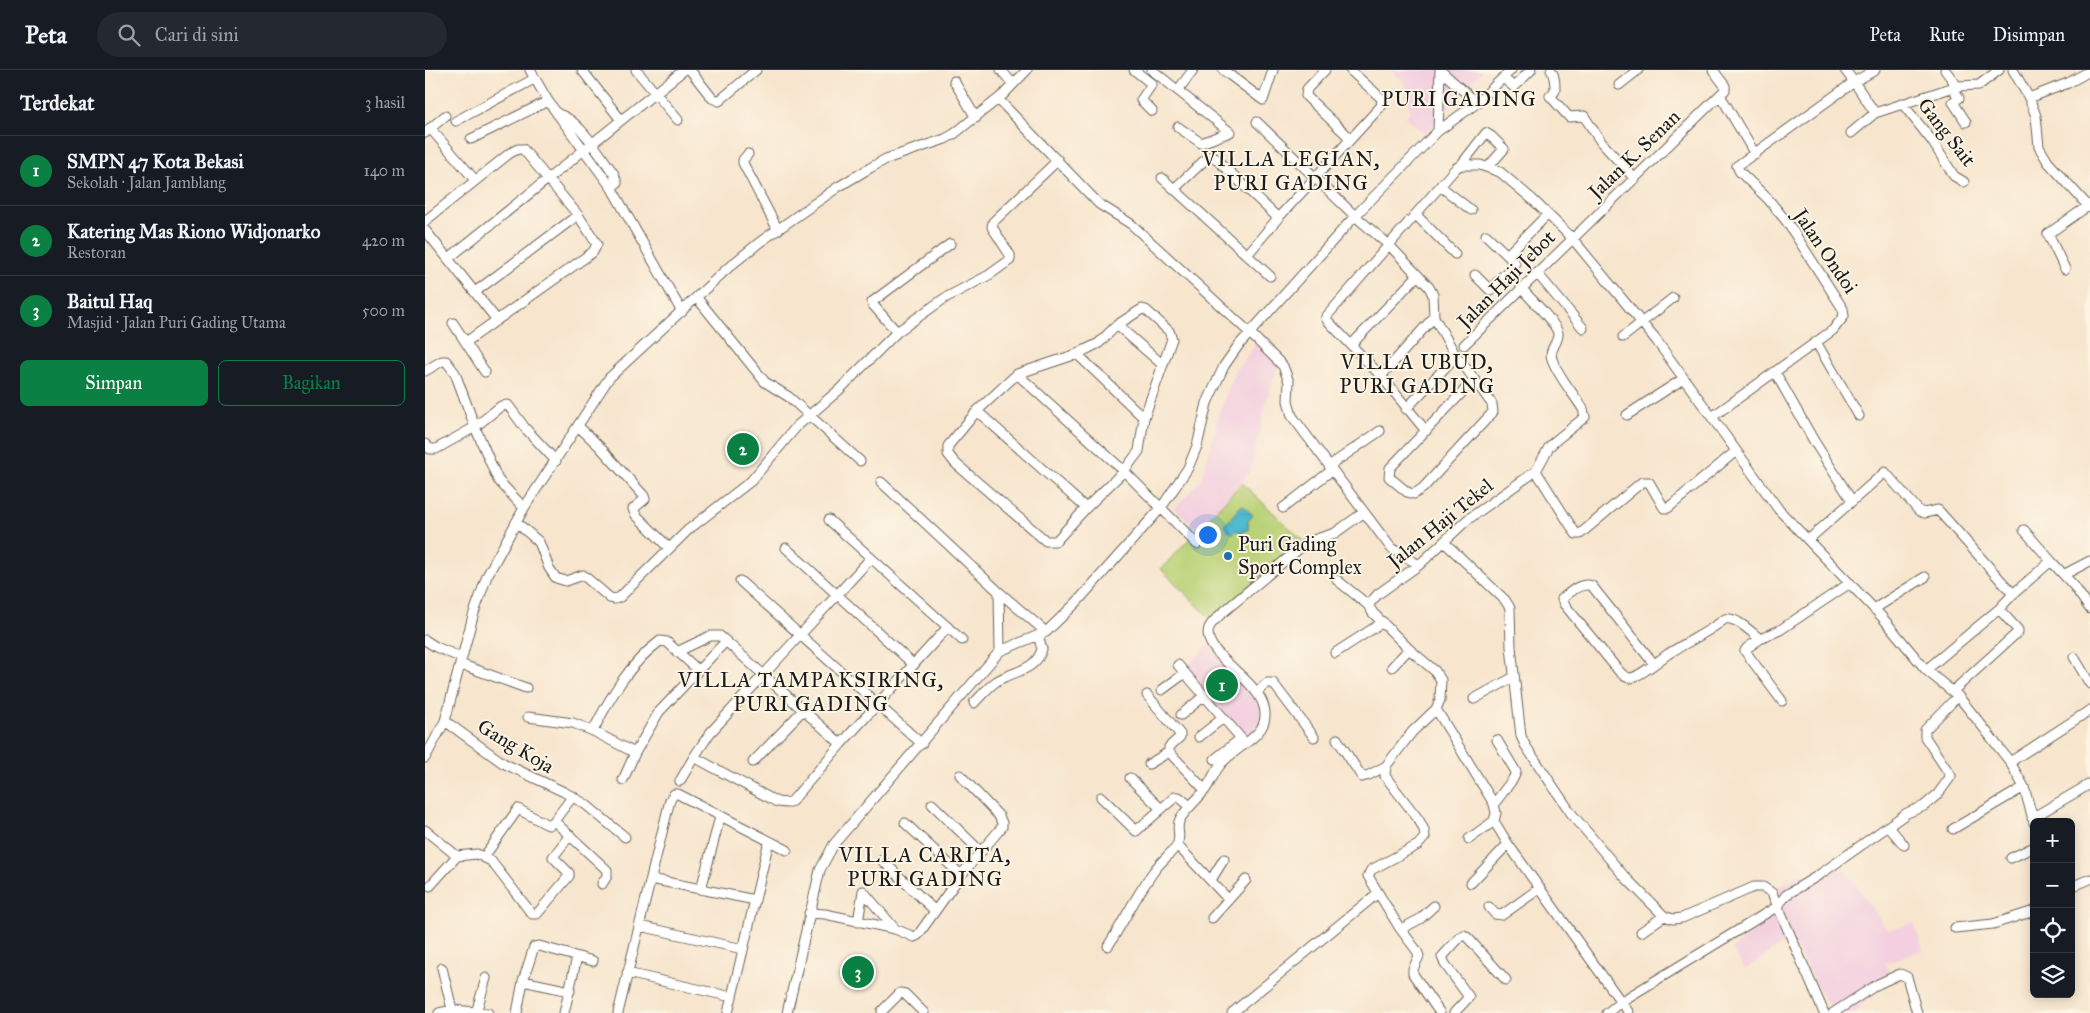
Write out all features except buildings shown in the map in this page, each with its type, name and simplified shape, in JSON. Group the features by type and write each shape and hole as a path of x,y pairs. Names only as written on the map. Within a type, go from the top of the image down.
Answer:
{"street":[{"path":"530,70 557,114 565,115 569,118 588,147 617,179 617,183 611,187 682,312"},
{"path":"582,70 621,120"},
{"path":"636,70 678,120"},
{"path":"449,258 684,70"},
{"path":"690,70 712,98 719,101 756,70"},
{"path":"1001,70 1013,84"},
{"path":"425,758 445,721 473,616 487,576 524,508 616,371 729,267 778,230 838,187 870,168 903,153 945,139 976,118 1027,70"},
{"path":"1134,70 1152,84 1141,100 1152,111"},
{"path":"1152,70 1230,132 1201,143 1178,128"},
{"path":"1179,90 1193,70"},
{"path":"1223,70 1263,100 1273,70"},
{"path":"1325,70 1307,89 1306,96 1351,139"},
{"path":"1247,255 1278,218 1383,105 1383,102 1350,70"},
{"path":"1440,70 1477,103"},
{"path":"1438,131 1440,70"},
{"path":"787,1013 820,870 834,844 922,744 1000,651 1042,634 1076,603 1161,508 1188,468 1197,446 1207,403 1224,366 1249,332 1289,291 1355,216 1438,131 1477,103 1511,70"},
{"path":"1503,78 1514,87 1531,70"},
{"path":"1551,70 1555,76 1553,82 1555,91 1550,96 1569,117 1584,116 1601,142 1635,179"},
{"path":"1619,85 1638,70"},
{"path":"1713,70 1725,86 1725,90 1720,95 1755,154 1854,82 1875,70"},
{"path":"1845,70 1875,113"},
{"path":"1945,70 1959,98 1953,102 1965,122"},
{"path":"1851,133 1875,113 1954,87 1979,85 1999,70"},
{"path":"2013,70 2029,98 2036,116 2039,147 2048,162 2089,207 2048,234 2065,268"},
{"path":"2029,98 2068,83 2090,71"},
{"path":"456,121 534,79"},
{"path":"954,82 976,118"},
{"name":"Jalan K. Senan","path":"1573,238 1720,95"},
{"path":"998,99 1099,204 1131,224 1249,332 1283,366 1289,382 1288,401 1292,416 1391,548 1419,565"},
{"path":"471,139 548,101"},
{"name":"Gang Sait","path":"1902,103 1932,141 1954,176 1964,182"},
{"path":"445,116 428,131 475,180"},
{"path":"1257,122 1355,216 1387,243 1429,286 1433,295 1434,317 1456,356 1475,380 1492,404 1493,413 1418,493 1411,494 1393,481 1389,472 1390,468 1475,380"},
{"path":"1426,431 1406,409 1381,376 1326,317 1387,243 1416,215 1456,168 1461,165 1486,133 1504,149 1488,167"},
{"path":"425,222 475,180 518,149 527,152 595,240 597,248 466,342"},
{"path":"748,154 743,163 778,230"},
{"name":"Jalan Ondoi","path":"1712,417 1816,342 1839,324 1844,316 1843,309 1787,222 1740,172 1737,166 1755,154"},
{"path":"1174,189 1208,157 1213,156 1278,218"},
{"path":"516,522 539,542 549,568 556,578 566,581 583,575 610,598 615,600 688,530 751,481 809,415 839,390 897,332 945,298 989,275 1010,260 1010,255 992,227 993,222 1058,160"},
{"path":"1461,165 1474,164 1500,172 1519,187 1573,238 1641,322 1779,510 1874,609 1926,670 1955,694 2010,762 2023,787 2032,818"},
{"path":"1162,178 1270,276"},
{"path":"1440,186 1471,210"},
{"path":"475,292 577,215"},
{"path":"1416,215 1455,254"},
{"path":"1507,255 1547,215"},
{"path":"425,230 497,320"},
{"path":"1475,275 1490,290 1515,263 1486,235"},
{"name":"Jalan Haji Jebot","path":"1464,345 1573,238"},
{"path":"897,332 872,302 950,244"},
{"path":"1537,273 1583,328"},
{"path":"1352,344 1418,275"},
{"name":"Jalan Haji Tekel","path":"1368,605 1378,594 1419,565 1467,520 1536,472 1549,447 1585,417 1585,413 1553,361 1551,351 1558,336 1557,332 1544,313 1521,288"},
{"path":"697,298 765,382 789,397 860,461"},
{"path":"1623,337 1673,298"},
{"path":"1147,310 1171,335 1172,339 1144,418 1139,450 1123,471 1056,541 1046,541 961,468 951,458 947,451 948,446 977,411 1017,374 1077,354 1099,343 1117,325 1137,311 1147,310"},
{"path":"1381,376 1434,317"},
{"path":"453,323 485,372"},
{"path":"1117,325 1163,365"},
{"path":"1816,342 1859,416"},
{"path":"1077,354 1144,418"},
{"path":"1406,409 1456,356"},
{"path":"425,370 442,361 446,361 450,365 498,480 524,508"},
{"path":"1775,372 1814,442 1852,501"},
{"path":"1017,374 1123,471 1197,544"},
{"path":"1627,415 1683,379"},
{"path":"425,444 430,449 436,449 475,427 501,406 508,405 525,428 556,461"},
{"path":"977,411 1086,508"},
{"path":"578,426 599,446 644,496 645,499 633,509 636,515 669,548"},
{"path":"1283,508 1330,468 1380,431"},
{"path":"1536,472 1576,534 1580,534 1642,482 1649,482 1664,508 1668,508 1736,451"},
{"path":"1808,540 1885,472 1919,511 1924,513 1938,510 2013,594"},
{"path":"881,482 1042,634 1042,650 1037,659 1028,668 996,682 974,703"},
{"path":"1215,759 1263,726 1265,711 1263,701 1257,692 1214,648 1208,635 1209,628 1221,614 1307,542 1335,533 1363,513"},
{"path":"829,520 963,640"},
{"path":"2024,530 2065,574 2090,610"},
{"path":"1443,542 1505,600 1509,608 1521,736 1525,745 1571,813 1624,876 1665,916 1673,919 1682,918 1755,887 1763,887 1772,893 1824,1013"},
{"path":"786,548 914,665"},
{"path":"680,781 693,757 710,733 871,558"},
{"path":"1926,670 1999,609 2013,594 2051,561"},
{"path":"2065,574 2090,561"},
{"path":"1874,609 1925,577"},
{"path":"1337,580 1368,605 1441,680 1440,700 1436,709 1412,732 1386,766 1362,777 1337,739"},
{"path":"741,581 922,744"},
{"path":"1654,664 1592,586 1587,584 1581,586 1562,599 1564,604 1624,676 1635,677 1725,619 1730,618 1736,621 1760,639"},
{"path":"1783,701 1745,651 1760,639 1780,630 1850,584"},
{"path":"999,592 1000,651"},
{"path":"1607,1013 1622,1001 1778,906 1786,895 1819,875 1913,809 1924,806 1938,794 1951,778 1924,733 1955,694 2018,632 1999,609"},
{"path":"1335,653 1383,622"},
{"path":"693,757 777,802 787,803 797,797 841,744 948,627"},
{"path":"677,652 709,636 720,636 841,744"},
{"path":"425,640 461,661 526,688"},
{"path":"593,731 615,690 633,667 660,641 664,640 698,670"},
{"path":"623,780 635,753 659,712 726,641"},
{"path":"1392,667 1409,649"},
{"path":"2074,657 2090,684"},
{"path":"1178,665 1243,741"},
{"path":"1162,690 1185,673"},
{"path":"1474,699 1514,677"},
{"path":"1257,692 1267,683 1273,682 1314,737"},
{"path":"1147,695 1180,734 1180,737 1170,746 1169,752 1149,764"},
{"path":"1181,715 1204,696"},
{"path":"1436,709 1494,804 1496,813 1494,820 1469,839"},
{"path":"753,762 803,710"},
{"path":"2010,762 2090,710"},
{"path":"528,717 564,721 593,731 635,753"},
{"path":"1199,737 1223,718"},
{"name":"Gang Koja","path":"445,721 503,763 573,796 625,837"},
{"path":"1494,804 1513,780 1516,772 1497,740"},
{"path":"1108,946 1153,871 1177,845 1180,837 1179,822 1190,806 1205,790 1226,758 1243,741"},
{"path":"1169,752 1205,790"},
{"path":"1386,766 1385,776 1419,820 1425,837 1418,846 1369,873 1378,894 1417,951 1419,956 1413,969 1413,974 1440,1013"},
{"path":"810,910 895,929 914,937 917,936 961,875 1002,827 999,816 960,775"},
{"path":"1130,778 1161,809"},
{"path":"2038,818 2090,784"},
{"path":"1953,829 2023,787"},
{"path":"618,1013 670,800 674,794 787,850"},
{"path":"484,857 518,809 546,824 551,824 573,796"},
{"path":"1101,797 1136,832 1176,797 1190,806"},
{"path":"932,804 980,851"},
{"path":"701,889 720,816"},
{"path":"1494,820 1508,844 1629,1013"},
{"path":"553,821 607,870 607,876 602,884"},
{"path":"905,823 961,875"},
{"path":"1888,826 1904,845"},
{"path":"425,830 457,856"},
{"path":"430,886 457,856 477,854 498,868 533,914 537,914 569,876 569,873 553,857 570,835"},
{"path":"728,1013 769,841"},
{"path":"1471,883 1508,844"},
{"path":"1177,845 1228,899"},
{"path":"2011,858 2030,849"},
{"path":"1211,880 1224,859"},
{"path":"882,860 935,911"},
{"path":"651,879 755,900"},
{"path":"2075,885 2090,879"},
{"path":"1212,918 1246,880"},
{"path":"1489,907 1495,914 1502,915 1540,888"},
{"path":"858,922 863,891 895,929"},
{"path":"1232,1013 1378,894"},
{"path":"1401,929 1420,919 1434,906"},
{"path":"1955,928 1993,924 2030,912"},
{"path":"1641,932 1665,916"},
{"path":"640,926 743,949"},
{"path":"1454,1013 1469,997 1442,957 1460,937 1464,935 1469,938 1506,980"},
{"path":"517,1013 523,981 532,950 536,946 593,962"},
{"path":"565,1013 577,957"},
{"path":"442,968 453,1011"},
{"path":"627,973 732,997"},
{"path":"1833,1013 1878,984 1900,974 1907,977 1917,1013"},
{"path":"477,1012 486,978"},
{"path":"523,981 570,991"},
{"path":"882,1011 900,993 905,994 924,1013"},
{"path":"439,1013 453,1011 488,1013"}],"shaded area":[{"path":"1390,70 1482,70 1425,134 1405,117 1410,112 1404,82"},
{"path":"1257,343 1279,364 1266,402 1251,471 1198,530 1175,508 1202,479 1219,412 1236,370"},
{"path":"1208,645 1261,700 1260,718 1244,739 1184,670"},
{"path":"1844,868 1887,930 1914,923 1923,950 1885,963 1893,978 1855,1011 1856,1013 1833,1013 1790,939 1745,969 1732,949 1787,904 1777,888 1800,873 1812,887 1819,875"}],"green space":[{"name":"Puri Gading Sport Complex","path":"1242,483 1302,540 1211,619 1161,569"}],"water":[{"path":"1242,505 1253,515 1248,521 1248,530 1241,533 1237,530 1233,534 1224,526"}],"place":[{"name":"Katering Mas Riono Widjonarko","path":"743,449"},
{"name":"Puri Gading Sport Complex","path":"1228,556"},
{"name":"SMPN 47 Kota Bekasi","path":"1222,685"},
{"name":"Baitul Haq","path":"858,972"}],"district":[{"name":"PURI GADING","path":"1459,99"},
{"name":"VILLA LEGIAN, PURI GADING","path":"1291,171"},
{"name":"VILLA UBUD, PURI GADING","path":"1417,374"},
{"name":"VILLA TAMPAKSIRING, PURI GADING","path":"811,692"},
{"name":"VILLA CARITA, PURI GADING","path":"925,867"}]}
